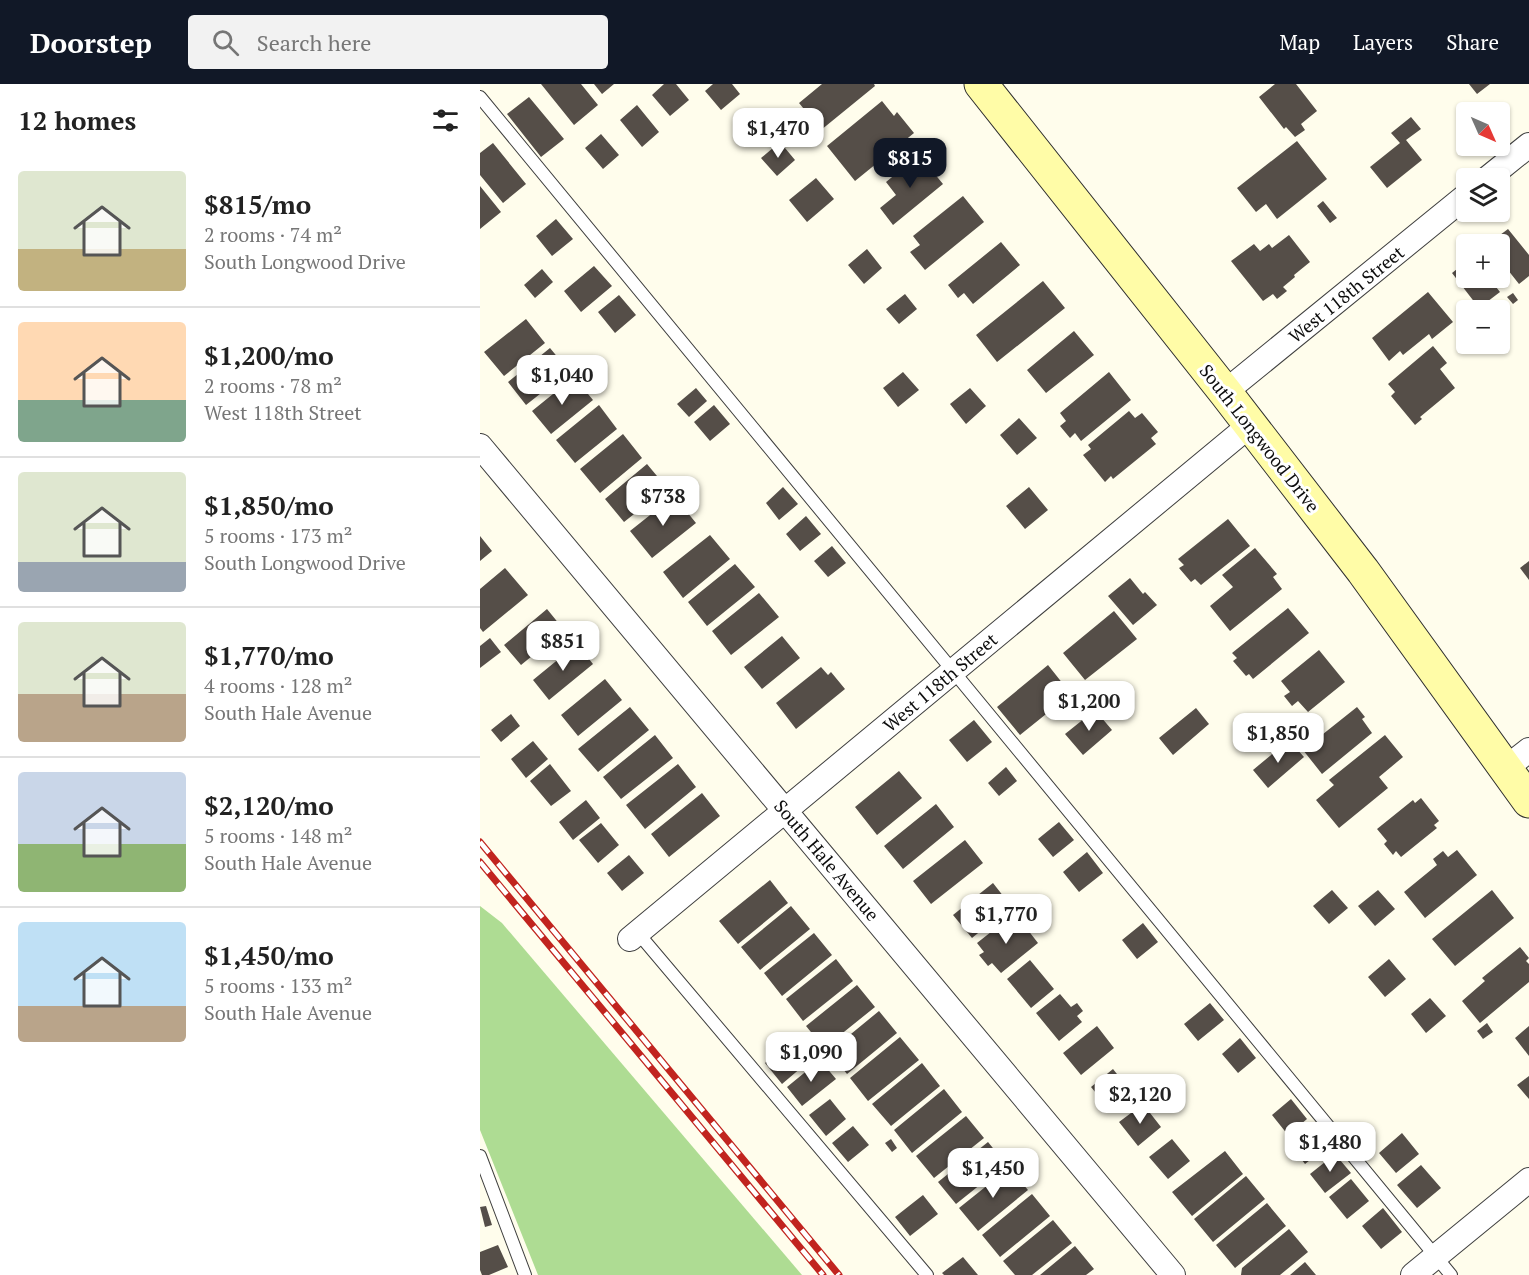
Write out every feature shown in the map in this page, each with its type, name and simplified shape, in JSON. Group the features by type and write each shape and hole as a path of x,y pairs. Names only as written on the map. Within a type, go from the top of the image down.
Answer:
{"street":[{"name":"South Longwood Drive","path":"981,84 1363,571 1517,759 1529,801"},
{"path":"1500,168 1529,145"},
{"name":"West 118th Street","path":"1225,393 1456,204"},
{"name":"West 118th Street","path":"634,936 1250,425"},
{"name":"South Hale Avenue","path":"480,446 1173,1275"},
{"path":"1413,1275 1529,1180"}],"lane":[{"path":"480,97 1451,1275"},
{"path":"634,936 927,1275"},
{"path":"480,1156 525,1275"}],"green space":[{"path":"480,906 502,923 802,1275 538,1275 480,1130"}],"building":[{"path":"541,84 581,84 598,105 574,125"},
{"path":"594,84 614,84 602,94"},
{"path":"664,84 676,84 689,100 670,116 652,95"},
{"path":"713,84 732,84 740,94 721,110 705,91"},
{"path":"822,84 874,84 875,86 821,130 799,103"},
{"path":"1275,84 1296,84 1317,111 1301,124 1305,130 1295,137 1286,127 1284,129 1259,97"},
{"path":"1469,84 1490,84 1477,94"},
{"path":"529,97 564,139 541,157 507,114"},
{"path":"882,101 894,116 897,112 914,133 855,181 827,146"},
{"path":"637,105 659,132 642,147 620,120"},
{"path":"1411,117 1421,129 1406,140 1422,160 1387,188 1370,167 1400,143 1391,133"},
{"path":"601,134 619,155 603,169 585,148"},
{"path":"1297,141 1327,179 1277,219 1266,204 1256,212 1237,188"},
{"path":"780,142 795,160 777,176 761,158"},
{"path":"493,143 526,184 503,203 480,175 480,153"},
{"path":"919,155 943,184 893,225 880,208 896,195 886,182"},
{"path":"816,178 834,199 807,222 789,200"},
{"path":"480,186 501,212 480,229"},
{"path":"963,196 984,222 925,270 910,252 920,245 913,236"},
{"path":"1323,201 1337,218 1330,223 1317,206"},
{"path":"556,219 573,239 552,256 536,236"},
{"path":"1508,229 1529,255 1529,276 1519,284 1510,273 1510,234 1501,234"},
{"path":"1289,235 1310,262 1283,287 1287,291 1277,299 1273,294 1263,301 1231,261 1254,244 1260,251 1269,244 1272,248"},
{"path":"1001,242 1020,265 973,304 964,293 958,298 948,285"},
{"path":"867,249 882,268 864,284 848,265"},
{"path":"594,266 612,286 581,312 564,291"},
{"path":"542,269 553,282 535,298 524,285"},
{"path":"1043,281 1065,308 997,362 976,335"},
{"path":"1464,288 1497,288 1500,292 1490,300 1473,300"},
{"path":"1428,292 1453,322 1432,339 1429,334 1403,355 1400,351 1389,361 1372,338"},
{"path":"1513,293 1518,300 1513,304 1507,297"},
{"path":"905,294 917,309 899,324 886,309"},
{"path":"619,295 636,315 615,333 598,312"},
{"path":"526,319 545,343 504,376 484,352"},
{"path":"1074,331 1094,355 1046,393 1027,370"},
{"path":"1433,346 1447,363 1440,369 1455,388 1420,417 1422,419 1415,425 1391,396 1395,392 1388,384"},
{"path":"550,348 569,371 526,405 508,382"},
{"path":"903,372 919,390 898,407 883,388"},
{"path":"1109,372 1131,400 1081,441 1075,433 1070,438 1060,426 1066,421 1060,413"},
{"path":"574,377 593,400 551,434 532,411"},
{"path":"696,388 707,401 689,417 677,404"},
{"path":"970,388 986,406 966,424 950,404"},
{"path":"599,405 617,429 575,463 556,440"},
{"path":"714,405 730,424 710,441 694,422"},
{"path":"1129,411 1135,418 1142,413 1158,432 1151,438 1156,444 1113,479 1111,476 1105,482 1083,455 1091,449 1088,445"},
{"path":"1019,418 1037,438 1017,455 1000,435"},
{"path":"623,434 642,458 600,493 580,469"},
{"path":"647,464 667,488 624,522 605,499"},
{"path":"783,487 798,504 779,520 766,503"},
{"path":"1029,487 1048,510 1025,529 1006,506"},
{"path":"674,496 696,523 652,558 630,531"},
{"path":"806,516 821,534 800,551 786,534"},
{"path":"1228,519 1250,546 1201,585 1195,579 1191,582 1179,568 1184,565 1178,559"},
{"path":"710,535 730,559 683,598 663,572"},
{"path":"480,536 492,551 480,561"},
{"path":"832,546 846,563 828,577 814,561"},
{"path":"1255,548 1277,574 1273,577 1282,589 1230,631 1210,606 1233,587 1222,575"},
{"path":"1529,561 1529,580 1520,568"},
{"path":"735,564 755,587 707,626 688,602"},
{"path":"505,568 528,595 483,632 480,628 480,589"},
{"path":"1130,578 1143,594 1145,592 1157,605 1133,625 1108,596"},
{"path":"759,593 779,617 731,655 712,631"},
{"path":"1288,608 1309,633 1253,679 1249,674 1246,676 1233,661 1237,658 1232,653"},
{"path":"547,609 564,630 521,665 504,645"},
{"path":"1114,611 1137,639 1085,680 1063,653"},
{"path":"782,636 800,658 762,689 744,667"},
{"path":"490,638 501,652 480,668 480,646"},
{"path":"577,644 593,664 549,700 533,680"},
{"path":"1319,650 1345,682 1308,712 1298,701 1292,706 1284,696 1290,692 1281,681"},
{"path":"1048,665 1071,694 1020,735 997,707"},
{"path":"821,667 828,675 831,672 845,689 796,729 776,703"},
{"path":"605,679 622,700 578,736 561,715"},
{"path":"630,707 649,730 598,772 578,749"},
{"path":"1357,707 1365,717 1362,719 1372,733 1322,774 1303,750"},
{"path":"1196,708 1209,724 1173,755 1159,738"},
{"path":"1095,710 1112,730 1083,755 1065,734"},
{"path":"511,714 520,726 501,742 491,730"},
{"path":"974,720 992,742 967,762 949,740"},
{"path":"655,735 673,758 621,799 603,777"},
{"path":"1385,735 1403,757 1379,777 1388,788 1339,828 1316,800 1334,785 1329,780"},
{"path":"1289,740 1304,757 1268,788 1253,770"},
{"path":"533,741 548,759 526,778 511,759"},
{"path":"550,764 571,791 551,806 530,781"},
{"path":"678,764 696,787 645,829 626,805"},
{"path":"1006,767 1017,781 999,796 988,783"},
{"path":"899,771 922,798 877,835 855,807"},
{"path":"702,793 720,816 669,857 651,834"},
{"path":"1421,798 1439,821 1434,825 1437,828 1401,857 1396,851 1393,855 1384,844 1387,841 1377,829 1413,800 1415,803"},
{"path":"586,800 600,818 573,840 559,822"},
{"path":"936,804 954,827 903,869 884,846"},
{"path":"1059,822 1074,840 1053,857 1038,839"},
{"path":"601,823 619,845 598,863 579,840"},
{"path":"965,840 983,863 931,904 913,881"},
{"path":"1457,850 1477,875 1425,918 1404,892 1437,865 1433,859 1443,851 1448,857"},
{"path":"1087,852 1103,873 1079,892 1063,872"},
{"path":"629,855 644,873 622,891 607,873"},
{"path":"770,880 788,903 738,944 719,921"},
{"path":"993,883 1011,906 972,938 953,915"},
{"path":"1332,890 1348,908 1329,924 1313,906"},
{"path":"1378,890 1395,909 1375,926 1358,906"},
{"path":"1492,890 1514,918 1455,966 1432,939"},
{"path":"791,906 810,929 760,970 741,947"},
{"path":"1010,917 1019,929 1024,925 1038,943 1001,973 992,963 988,966 979,955 984,952 977,943"},
{"path":"1143,923 1158,942 1137,959 1122,940"},
{"path":"814,933 832,955 782,996 764,973"},
{"path":"1520,947 1529,958 1526,961 1529,964 1529,982 1480,1023 1462,1001 1485,981 1482,978"},
{"path":"836,959 853,981 803,1021 786,999"},
{"path":"1389,959 1406,979 1385,997 1368,977"},
{"path":"1030,960 1054,989 1031,1008 1007,979"},
{"path":"857,985 875,1007 824,1048 806,1026"},
{"path":"1060,994 1071,1007 1077,1003 1083,1011 1077,1016 1082,1022 1059,1041 1036,1013"},
{"path":"1430,998 1446,1016 1426,1033 1411,1014"},
{"path":"1210,1003 1224,1020 1198,1041 1184,1024"},
{"path":"879,1011 897,1033 847,1074 829,1052"},
{"path":"1487,1023 1493,1032 1483,1039 1477,1031"},
{"path":"1097,1026 1114,1048 1081,1075 1063,1053"},
{"path":"1529,1026 1529,1056 1515,1038"},
{"path":"900,1037 919,1060 868,1101 850,1078"},
{"path":"1240,1038 1256,1058 1238,1073 1222,1054"},
{"path":"785,1047 802,1067 782,1084 765,1063"},
{"path":"820,1060 836,1079 802,1106 787,1087"},
{"path":"922,1063 940,1086 891,1126 872,1104"},
{"path":"1113,1069 1132,1093 1111,1111 1091,1087"},
{"path":"1529,1076 1529,1099 1517,1085"},
{"path":"944,1089 962,1112 912,1153 894,1130"},
{"path":"830,1099 846,1119 826,1136 809,1115"},
{"path":"1291,1099 1307,1119 1288,1135 1272,1115"},
{"path":"1143,1104 1161,1127 1138,1146 1119,1122"},
{"path":"966,1116 984,1138 934,1178 916,1156"},
{"path":"1311,1123 1329,1145 1305,1164 1288,1142"},
{"path":"853,1126 869,1145 848,1162 832,1143"},
{"path":"1402,1133 1419,1154 1396,1173 1379,1153"},
{"path":"891,1139 897,1148 892,1152 885,1143"},
{"path":"1172,1139 1190,1161 1168,1179 1149,1157"},
{"path":"988,1142 1006,1164 956,1204 938,1182"},
{"path":"1225,1151 1243,1174 1192,1216 1172,1192"},
{"path":"1335,1154 1351,1173 1325,1193 1310,1174"},
{"path":"1421,1165 1441,1188 1417,1208 1397,1185"},
{"path":"1009,1168 1028,1190 978,1231 959,1208"},
{"path":"1246,1176 1265,1199 1213,1242 1194,1219"},
{"path":"1351,1179 1369,1201 1347,1219 1329,1197"},
{"path":"1032,1194 1050,1216 1000,1257 982,1235"},
{"path":"923,1195 938,1214 910,1236 895,1217"},
{"path":"1267,1203 1286,1226 1235,1268 1216,1245"},
{"path":"486,1206 492,1225 485,1227 480,1207"},
{"path":"1383,1208 1402,1232 1381,1249 1362,1226"},
{"path":"1053,1220 1072,1243 1032,1275 1015,1275 1003,1261"},
{"path":"1289,1229 1308,1252 1280,1275 1241,1275 1242,1268"},
{"path":"498,1245 508,1267 489,1275 482,1275 480,1252"},
{"path":"1075,1246 1094,1269 1086,1275 1040,1275"},
{"path":"963,1257 978,1275 944,1275 942,1273"},
{"path":"1305,1262 1316,1275 1290,1275"}],"railway":[{"path":"480,842 839,1275"},
{"path":"480,862 823,1275"}]}
